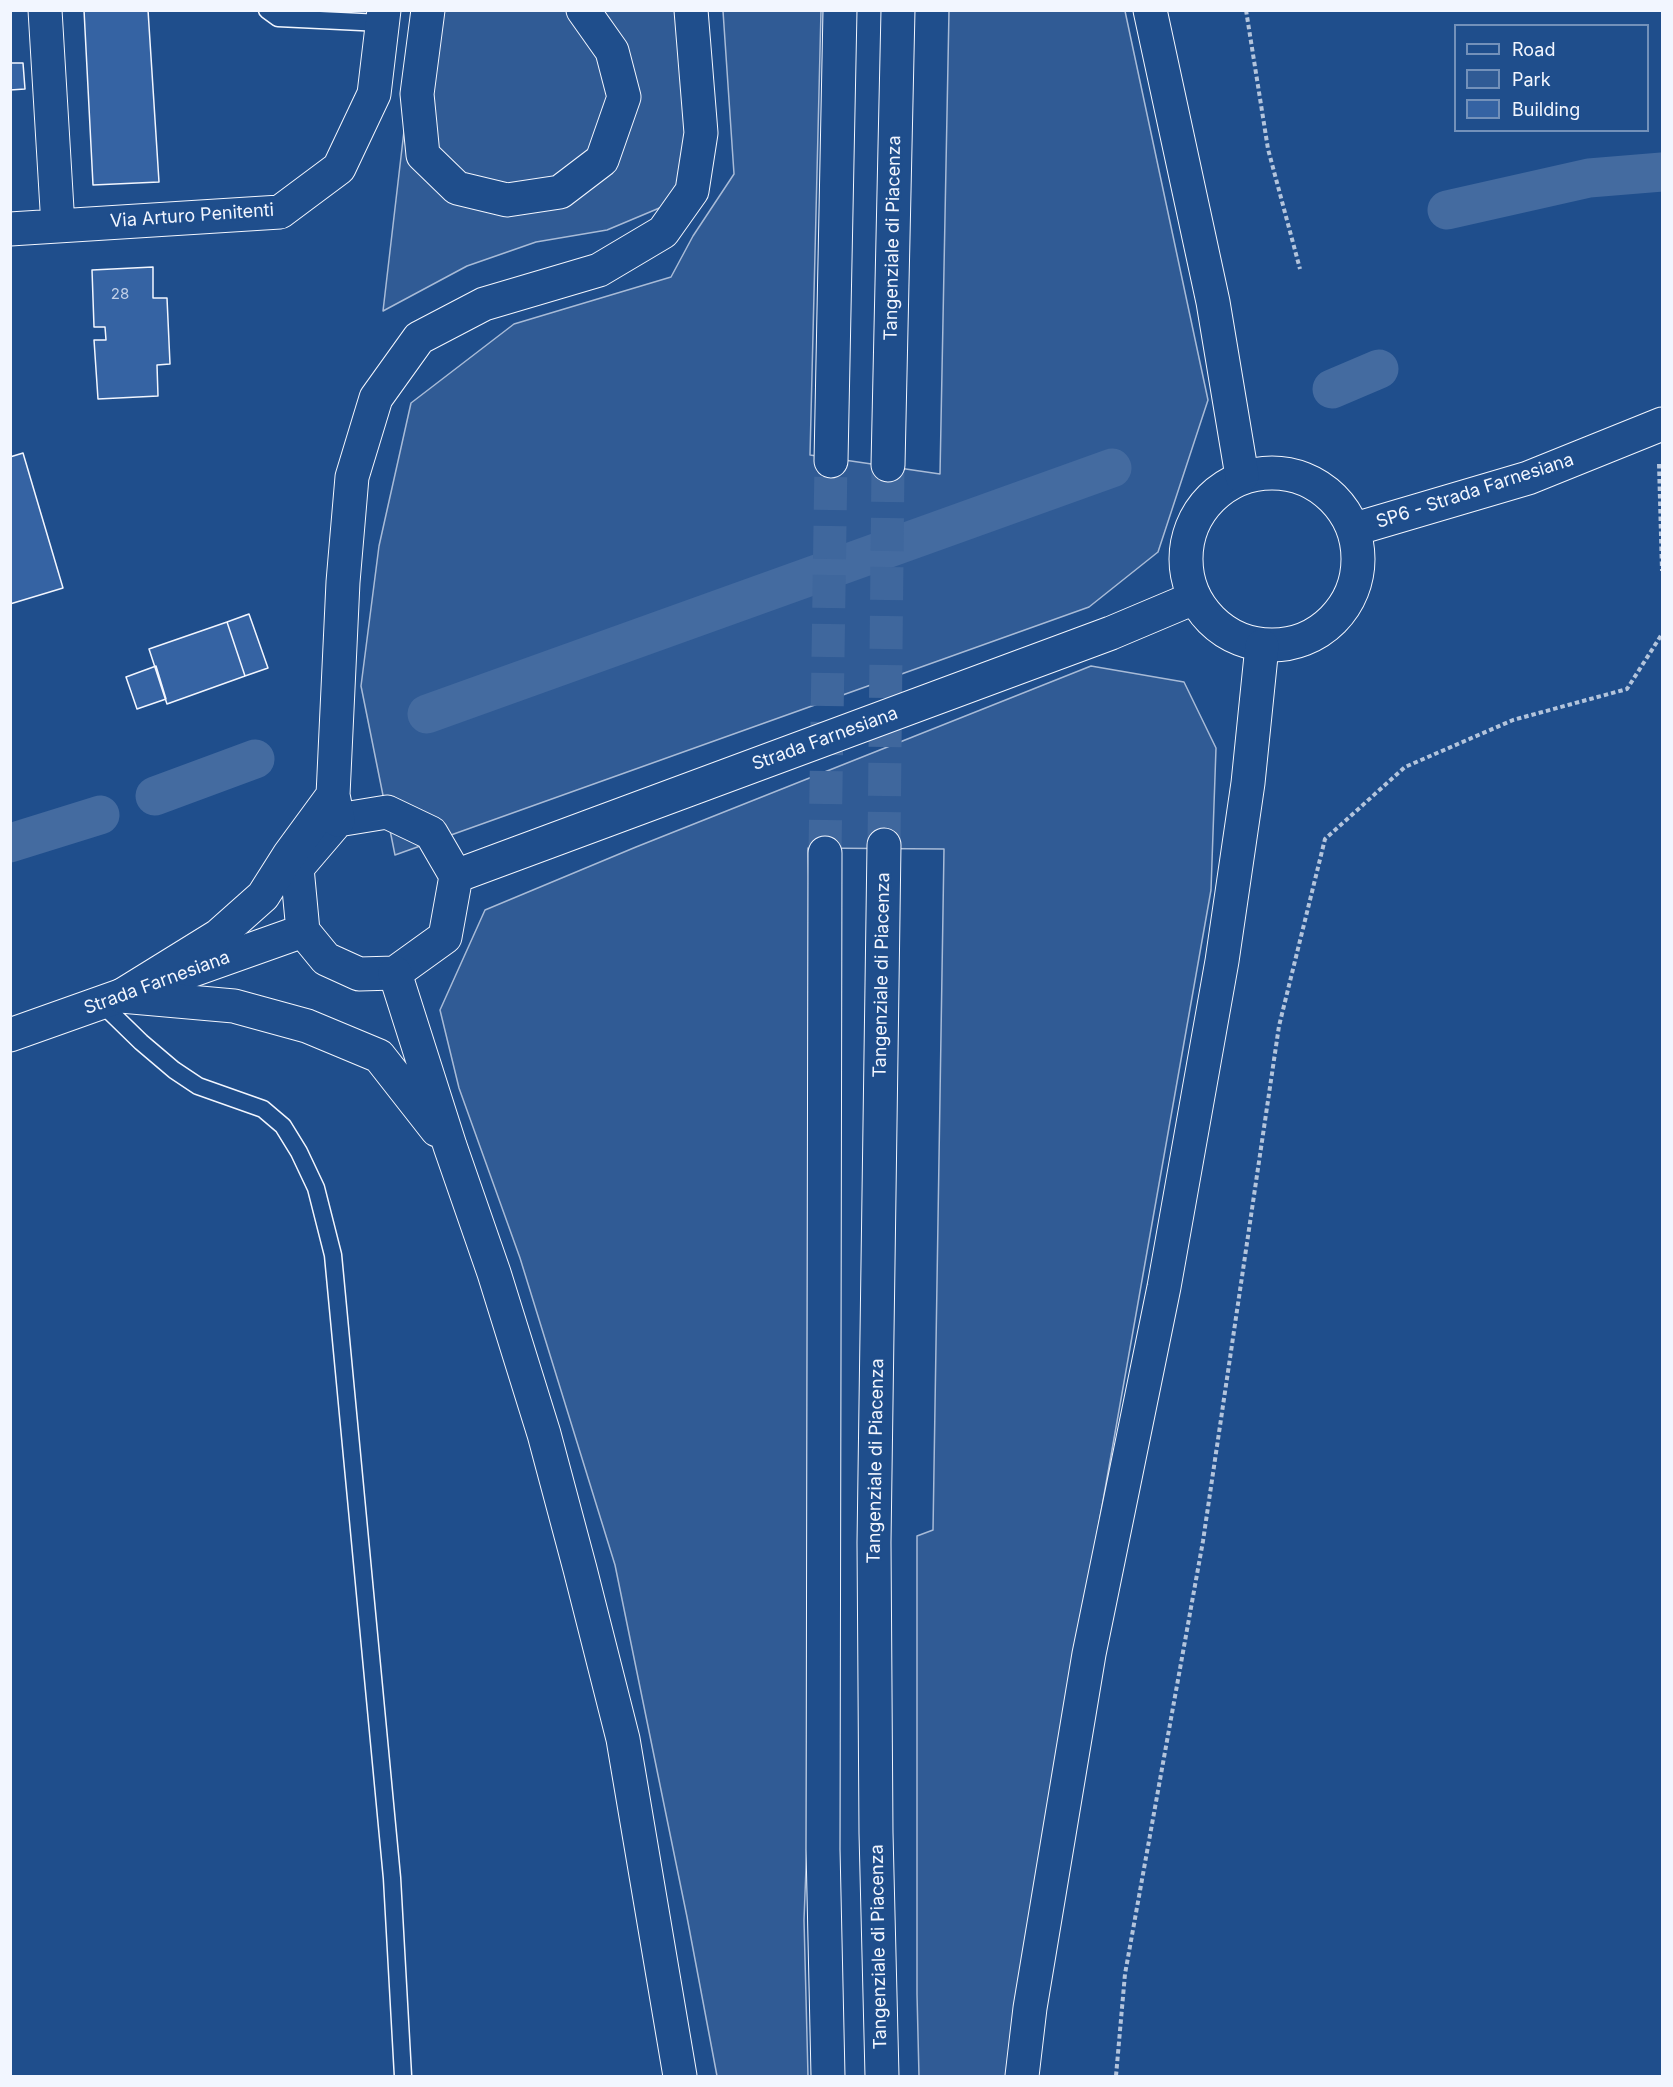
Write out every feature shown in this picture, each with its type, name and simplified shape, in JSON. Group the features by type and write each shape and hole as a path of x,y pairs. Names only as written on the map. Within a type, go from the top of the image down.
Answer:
{"main road":[{"path":"45,10 58,226"},
{"path":"429,10 417,94 423,155 457,188 507,200 560,192 602,160 624,97 612,51 583,10"},
{"path":"335,808 387,812 431,833 456,876 445,937 395,973 359,974 326,959 303,931 297,868 335,808 343,582 352,477 376,398 419,338 484,304 600,270 663,232 692,191 701,134 691,10"},
{"path":"831,461 840,10"},
{"name":"Tangenziale di Piacenza","path":"888,465 898,10"},
{"path":"1150,10 1213,302 1242,476"},
{"name":"Via Arturo Penitenti","path":"10,229 280,212 339,168 374,94 383,17"},
{"name":"SP6 - Strada Farnesiana","path":"1355,529 1528,478 1660,425"},
{"path":"1287,472 1329,492 1355,529 1358,573 1341,614 1305,640 1262,646 1234,638 1211,621 1194,598 1185,550 1203,504 1242,476 1287,472"},
{"name":"Strada Farnesiana","path":"456,876 1111,633 1194,598"},
{"path":"1022,2076 1030,2008 1089,1654 1164,1287 1222,961 1248,783 1262,646"},
{"path":"111,999 218,936 263,896 289,855 335,808"},
{"name":"Tangenziale di Piacenza","path":"882,2076 876,1833 874,1542 884,845"},
{"path":"825,854 823,1849 828,2076"},
{"name":"Strada Farnesiana","path":"10,1035 303,931"},
{"path":"395,973 450,1146 494,1273 544,1434 623,1739 680,2076"},
{"path":"111,999 234,1006 307,1026 379,1056 450,1146"}],"lane":[{"path":"267,10 278,18 383,17"},
{"path":"111,999 141,1042 174,1070 198,1086 263,1109 284,1126 316,1188 333,1256 392,1878 403,2076"}],"path":[{"path":"1246,10 1268,149 1299,269"},
{"path":"1660,425 1662,571"},
{"path":"1116,2076 1125,1974 1203,1541 1279,1026 1325,839 1406,767 1513,720 1627,689 1662,634"}],"green space":[{"path":"423,11 691,11 688,196 607,230 536,242 467,266 383,311 404,131"},
{"path":"723,11 821,11 810,455 940,474 949,11 1125,11 1208,400 1158,552 1089,607 395,855 361,686 379,546 411,403 514,324 671,277 693,236 734,174"},
{"path":"1091,666 1184,682 1216,748 1211,890 1031,1908 1006,2076 919,2076 917,1536 933,1530 944,849 808,848 823,1423 804,1920 808,2076 717,2076 615,1565 520,1258 459,1088 440,1010 485,910 636,847"}],"building":[{"path":"84,10 148,10 159,182 93,185"},
{"path":"10,63 23,63 25,89 10,90"},
{"path":"153,267 153,298 167,298 170,364 157,365 158,396 98,399 94,340 106,340 105,327 94,327 92,270"},
{"path":"23,453 63,588 10,604 10,457"},
{"path":"249,614 268,668 245,676 227,622"},
{"path":"227,622 245,676 167,704 149,649"},
{"path":"156,666 166,699 137,709 126,677"}],"waterway":[{"path":"1447,210 1589,178 1662,172"},
{"path":"1332,389 1379,369"},
{"path":"427,714 1112,468"},
{"path":"155,796 255,759"},
{"path":"10,843 100,815"}],"tunnel":[{"path":"825,853 831,461"},
{"path":"884,845 888,465"}]}
